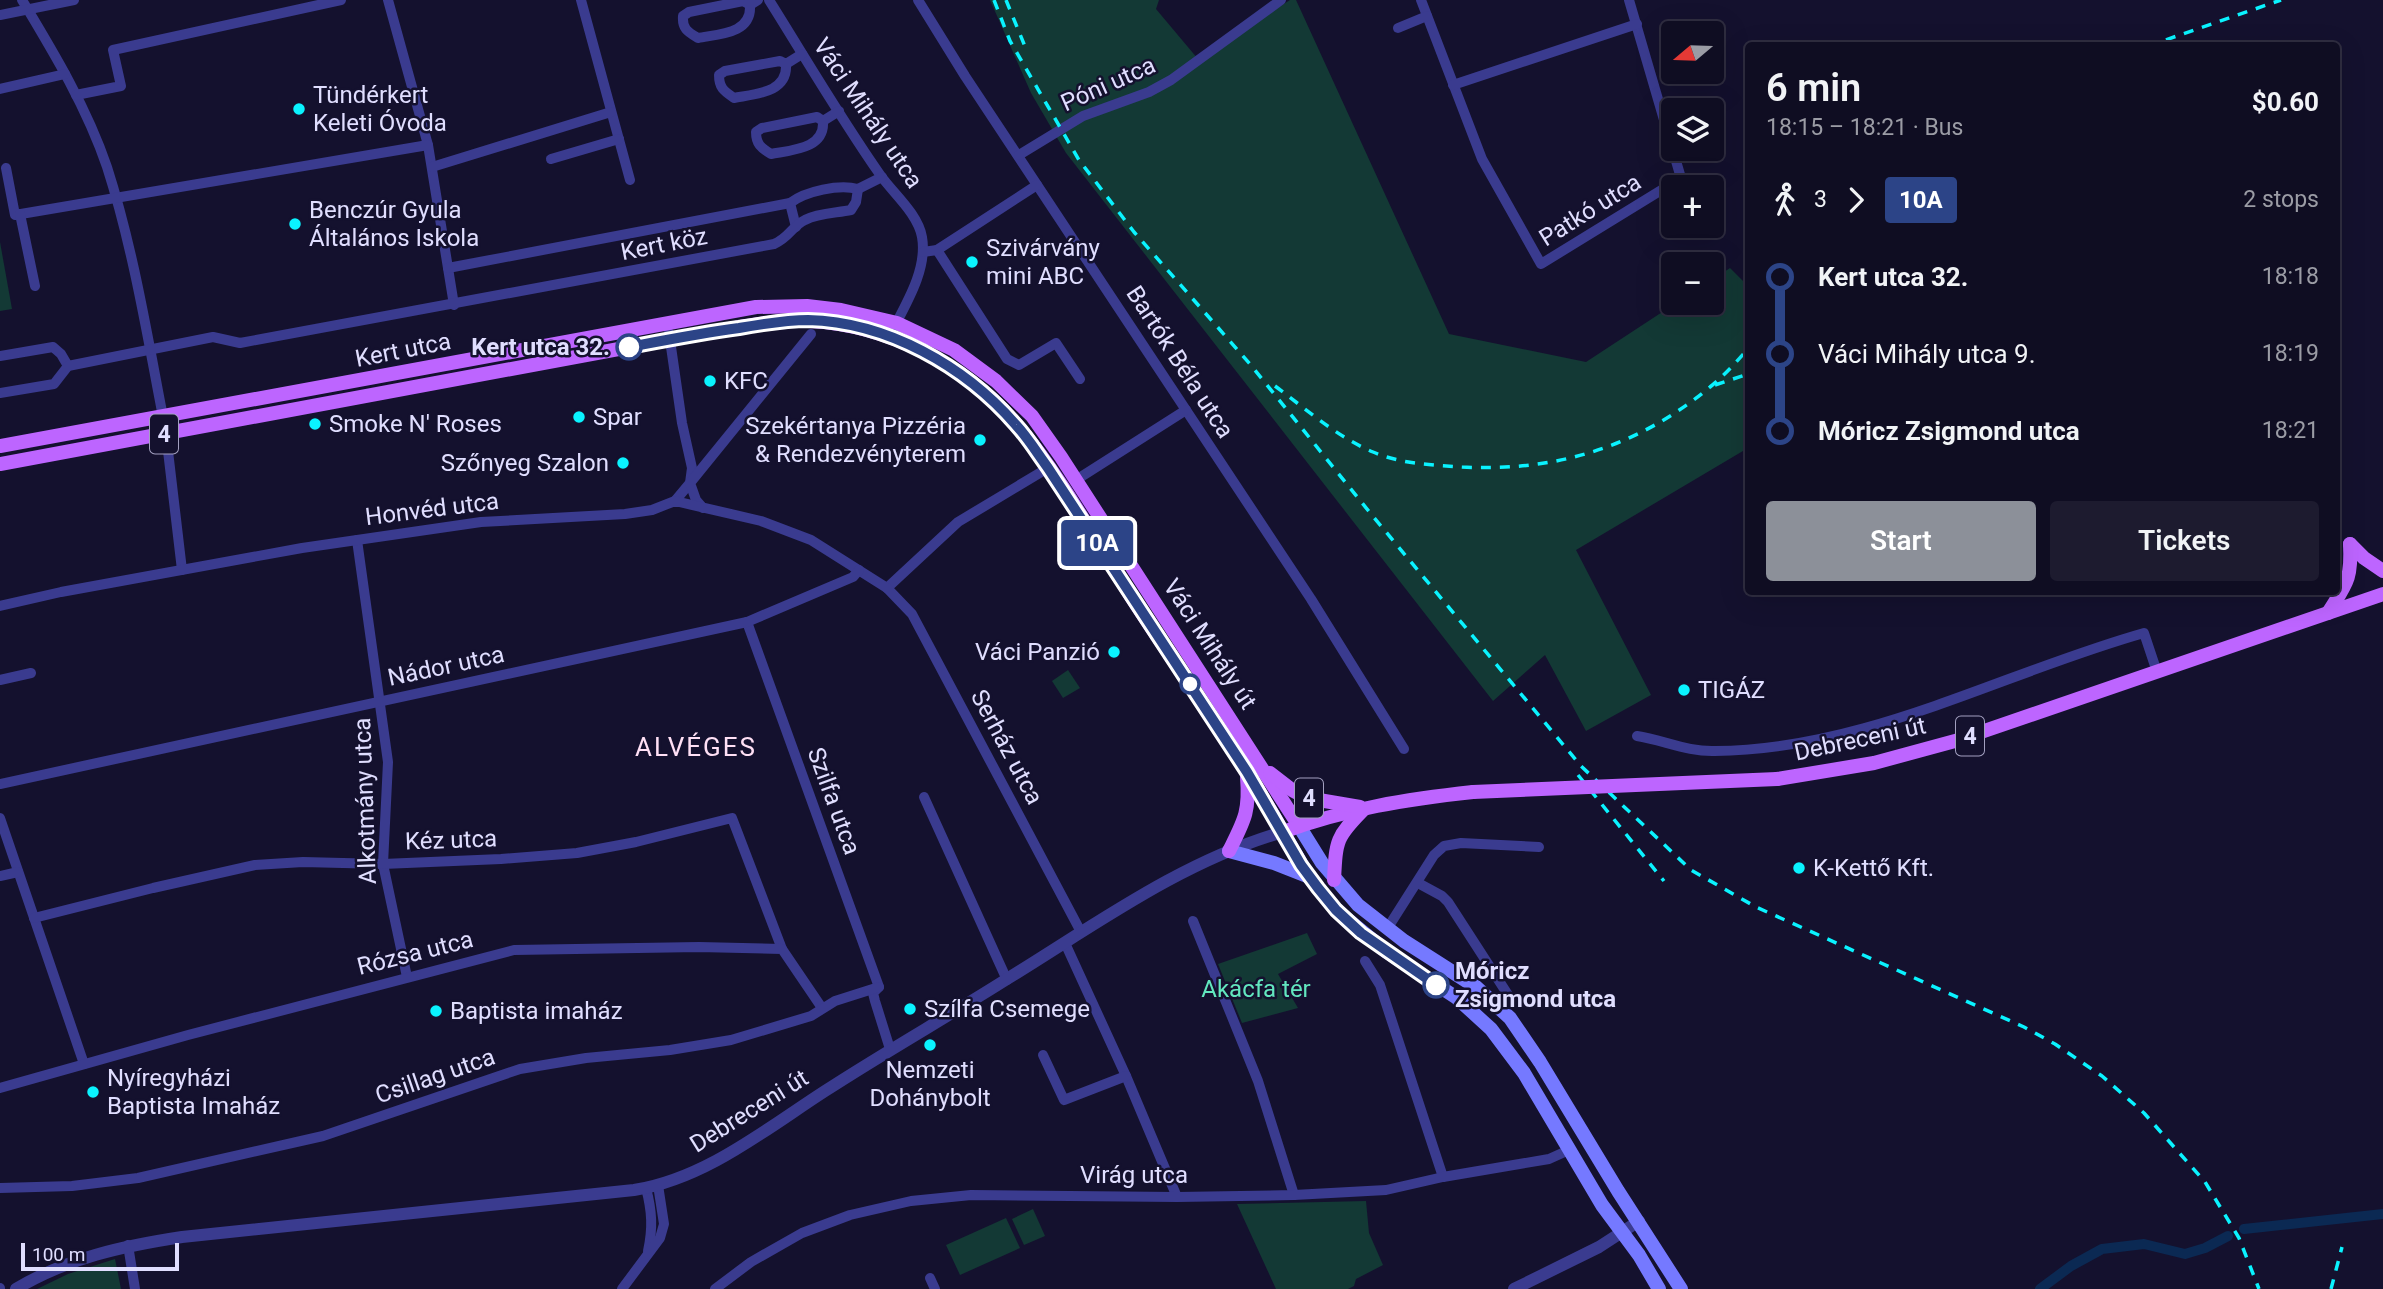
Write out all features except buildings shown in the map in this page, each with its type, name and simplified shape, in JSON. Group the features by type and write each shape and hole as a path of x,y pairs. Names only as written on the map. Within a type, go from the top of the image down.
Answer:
{"main road":[{"name":"Kert utca","path":"0,446 756,307 807,306 841,310 897,323"},
{"name":"Kert utca","path":"0,464 763,324 808,320 841,324 890,337"},
{"name":"Váci Mihály út","path":"897,323 954,350 996,381 1032,416 1299,826"},
{"name":"Váci Mihály út","path":"890,337 942,362 979,388 1017,425 1247,772 1283,832"},
{"path":"2340,593 2352,569 2350,544 2364,558 2383,570"},
{"name":"Debreceni út","path":"1283,832 1365,808 1408,799 1473,792 1777,779 1903,756 2016,721 2383,594"},
{"path":"2328,613 2339,595"},
{"name":"Debreceni út","path":"1262,767 1307,798 1365,808"},
{"path":"1247,772 1247,814 1229,851 1274,863 1309,877"},
{"path":"1334,880 1336,849 1343,830 1365,808"},
{"path":"1299,826 1334,880 1358,905 1387,929 1476,987 1510,1018 1681,1289"},
{"path":"1283,832 1326,900 1361,933 1457,998 1491,1029 1524,1073 1602,1205 1659,1289"}],"street":[{"path":"0,15 25,5 74,0"},
{"path":"76,95 121,86 113,50 341,0"},
{"path":"388,0 428,145 454,305"},
{"path":"581,0 630,180"},
{"name":"Váci Mihály utca","path":"769,0 882,177 915,219 922,235 923,252"},
{"name":"Bartók Béla utca","path":"918,0 965,76 1311,599 1404,749"},
{"name":"Póni utca","path":"1019,155 1083,116 1149,92 1171,80 1281,0"},
{"path":"1421,0 1454,85 1637,24"},
{"name":"Patkó utca","path":"1454,85 1482,159 1541,264 1681,178 1629,0"},
{"path":"744,1 754,3 748,18 736,31 698,38 687,31 683,23 683,16 688,12 744,1"},
{"path":"25,5 76,95 106,166 132,261 163,417"},
{"path":"1398,28 1427,16"},
{"path":"786,64 779,61 724,71 719,75 719,83 723,91 734,97 772,90 784,78 786,64 802,54"},
{"path":"0,89 65,74"},
{"path":"823,121 839,111"},
{"path":"432,167 611,112"},
{"path":"817,117 823,121 822,134 809,147 771,154 760,147 756,139 757,132 762,128 817,117"},
{"path":"551,159 618,139"},
{"path":"6,168 15,215 428,145"},
{"name":"Kert köz","path":"448,268 790,203 800,195 849,187 858,189 882,177"},
{"path":"890,337 920,270 923,252 937,250 1037,185"},
{"name":"Kert köz","path":"68,366 214,337 240,343 774,244 786,239 807,219 851,210 856,202 858,189"},
{"path":"790,203 796,227"},
{"path":"20,214 35,286"},
{"path":"937,250 1007,359 1019,365 1056,343 1080,379"},
{"path":"667,323 682,423 692,468 690,483 696,500 703,508"},
{"path":"675,502 811,334"},
{"path":"0,356 53,347 68,366 54,384 0,393"},
{"path":"1076,480 1186,410"},
{"path":"166,434 182,570"},
{"path":"859,570 887,588 958,522 1048,468"},
{"name":"Honvéd utca","path":"0,606 61,592 357,540 481,522 625,514 652,510 675,502 761,521 811,540 859,570"},
{"name":"Alkotmány utca","path":"357,540 388,762 383,864 407,977"},
{"name":"Nádor utca","path":"0,784 747,622 853,577 859,570"},
{"name":"Serház utca","path":"887,588 912,614 1081,932"},
{"name":"Szilfa utca","path":"747,622 880,1000 894,1047"},
{"path":"1637,736 1713,752 1779,746 1853,732 1939,705 2097,646 2144,633 2157,672"},
{"path":"0,680 31,673"},
{"path":"924,797 1007,980"},
{"path":"0,818 84,1063"},
{"name":"Kéz utca","path":"34,918 255,866 303,862 383,864 577,853 636,842 732,818 782,949"},
{"name":"Debreceni út","path":"16,1289 65,1264 128,1245 652,1187 707,1167 894,1047 1162,884 1229,851 1283,832"},
{"path":"1387,929 1434,855 1444,846 1461,843 1539,847"},
{"path":"0,876 18,872"},
{"path":"1418,883 1448,902 1512,1001"},
{"path":"1194,921 1258,1080 1294,1195"},
{"path":"1065,943 1126,1076 1177,1197"},
{"name":"Rózsa utca","path":"0,1088 84,1063 514,950 699,947 782,949"},
{"path":"782,949 822,1008"},
{"path":"1364,961 1380,985 1443,1177"},
{"name":"Csillag utca","path":"0,1188 72,1186 138,1178 323,1136 520,1069 731,1040 811,1016 835,1001 876,990"},
{"path":"1043,1055 1064,1100 1126,1076"},
{"name":"Virág utca","path":"715,1289 751,1262 802,1233 850,1215 911,1201 971,1195 1177,1197 1386,1190 1443,1177 1549,1159 1569,1150"},
{"path":"622,1289 660,1238 664,1224 652,1187"},
{"path":"1514,1289 1599,1247 1639,1221"},
{"path":"128,1245 135,1289"},
{"path":"930,1278 935,1289"}],"green space":[{"path":"990,0 1159,0 1156,9 1198,59 1290,0 1296,0 1449,334 1586,362 1661,313 1661,315 1724,315 1724,272 1730,268 1745,283 1745,450 1576,550 1651,695 1586,731 1545,655 1493,701 1066,153 1031,93"},
{"path":"0,242 12,309 0,311"},
{"path":"1068,670 1080,688 1063,698 1052,681"},
{"name":"Akácfa tér","path":"1307,933 1317,954 1278,974 1298,1008 1242,1023 1218,964"},
{"path":"1366,1201 1369,1233 1383,1265 1356,1279 1354,1286 1348,1289 1276,1289 1237,1204"},
{"path":"1033,1209 1045,1236 1024,1245 1012,1219"},
{"path":"1006,1218 1020,1248 960,1275 946,1245"},
{"path":"115,1259 121,1289 37,1289 68,1274"}],"waterway":[{"path":"2244,1229 2383,1214"},
{"path":"2040,1289 2071,1266 2102,1249 2144,1244 2185,1254 2205,1248 2228,1236"}],"railway":[{"path":"994,0 1010,41 1079,160 1134,232 1250,364 1581,766 1691,870 1756,907 2024,1027 2102,1076 2144,1113 2205,1182 2239,1238 2259,1289"},
{"path":"1006,0 1026,49"},
{"path":"2160,42 2281,0"},
{"path":"1275,386 1334,431 1384,456 1417,463 1462,467 1530,465 1594,451 1654,426 1710,387 1745,352"},
{"path":"1715,385 1745,375"},
{"path":"1578,775 1664,881"},
{"path":"2331,1289 2342,1247"}],"bus line":[{"name":"10A","path":"629,347 763,324 808,320 841,324 890,337 942,362 979,388 1017,425 1048,468 1247,772 1301,865 1326,900 1361,933 1436,985"}],"place":[{"name":"Tündérkert Keleti Óvoda","path":"299,109"},
{"name":"Benczúr Gyula Általános Iskola","path":"295,224"},
{"name":"Szivárvány mini ABC","path":"972,262"},
{"name":"Kert utca 32.","path":"629,347"},
{"name":"KFC","path":"710,381"},
{"name":"Spar","path":"579,417"},
{"name":"Smoke N' Roses","path":"315,424"},
{"name":"Szekértanya Pizzéria & Rendezvényterem","path":"980,440"},
{"name":"Szőnyeg Szalon","path":"623,463"},
{"name":"Váci Panzió","path":"1114,652"},
{"name":"TIGÁZ","path":"1684,690"},
{"name":"K-Kettő Kft.","path":"1799,868"},
{"name":"Móricz Zsigmond utca","path":"1436,985"},
{"name":"Szílfa Csemege","path":"910,1009"},
{"name":"Baptista imaház","path":"436,1011"},
{"name":"Nemzeti Dohánybolt","path":"930,1045"},
{"name":"Nyíregyházi Baptista Imaház","path":"93,1092"}],"district":[{"name":"ALVÉGES","path":"696,747"}]}
